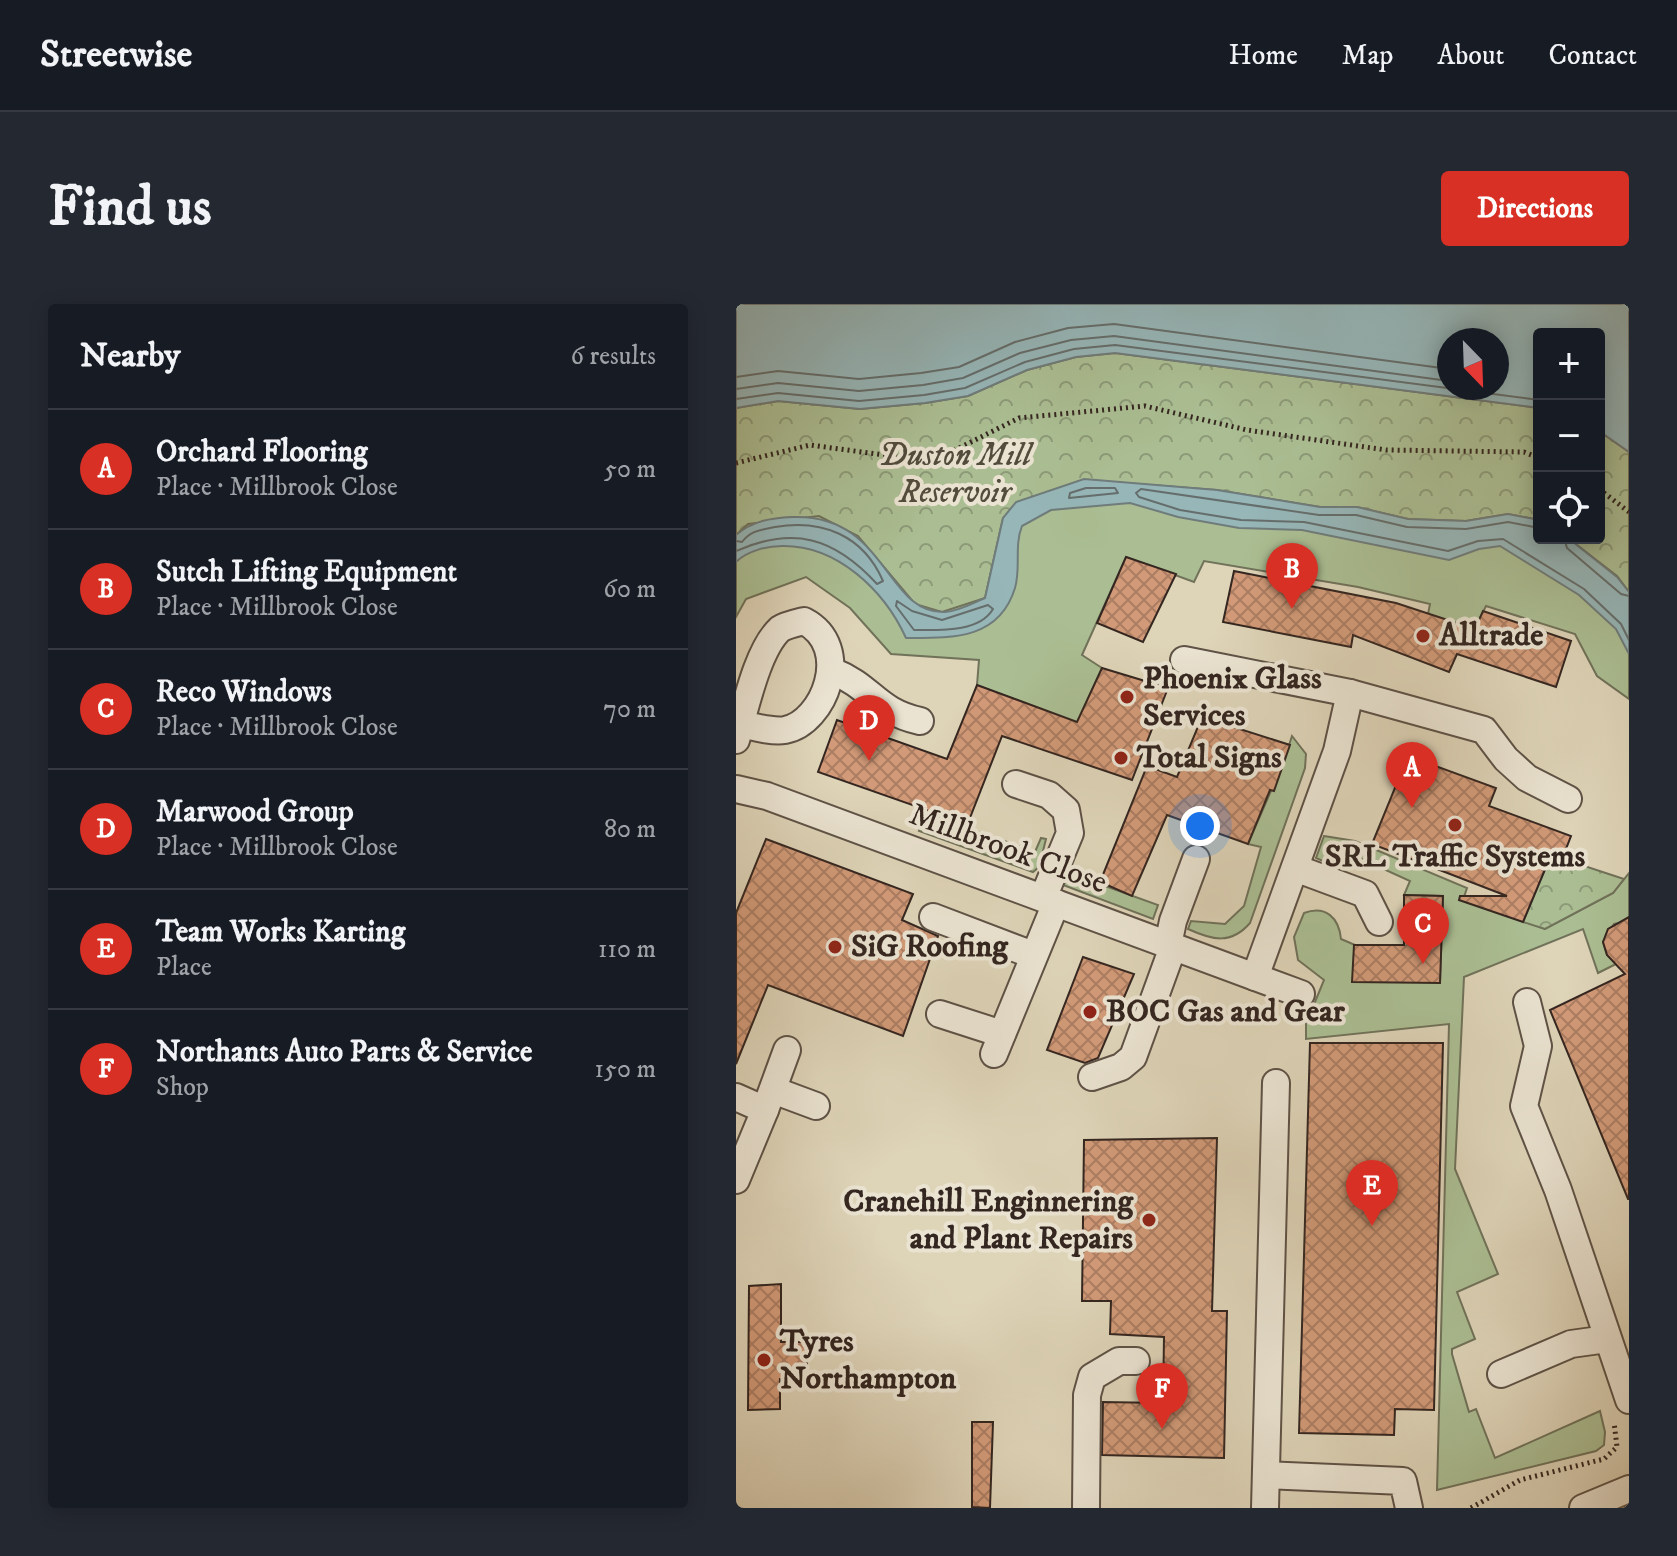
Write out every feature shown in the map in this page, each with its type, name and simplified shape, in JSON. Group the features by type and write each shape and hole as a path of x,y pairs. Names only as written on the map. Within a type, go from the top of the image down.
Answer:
{"street":[{"path":"804,621 817,628 831,650 832,671 804,719 786,730 738,732 765,654 782,627 804,621"},
{"path":"1184,660 1350,693 1484,730 1506,759 1527,778 1568,799"},
{"path":"832,671 867,690 881,707 896,716 920,721"},
{"path":"1255,977 1337,751 1350,693"},
{"path":"940,1014 998,1044 1033,955 1070,833 1066,810 1049,795 1016,784"},
{"name":"Millbrook Close","path":"736,789 767,796 1301,994"},
{"path":"1092,1077 1121,1067 1133,1057 1170,946 1173,921 1196,859"},
{"path":"1295,868 1365,894 1379,922"},
{"path":"933,917 1033,955"},
{"path":"1527,1002 1538,1046 1524,1106 1558,1190 1607,1339 1621,1409"},
{"path":"736,1180 787,1050"},
{"path":"1265,1508 1276,1083"},
{"path":"736,1097 816,1106"},
{"path":"1501,1374 1571,1344 1607,1339"},
{"path":"1086,1508 1087,1395 1092,1377 1119,1361 1136,1361"},
{"path":"1266,1475 1403,1481 1409,1508"},
{"path":"1583,1508 1629,1489"}],"path":[{"path":"736,463 810,445 899,457 947,454 1019,418 1145,406 1247,430 1386,450 1524,452 1533,456"},
{"path":"1605,494 1629,512"},
{"path":"1471,1508 1520,1480 1604,1459 1612,1454 1619,1439 1621,1409"}],"green space":[{"name":"Duston Mill Reservoir","path":"736,304 1629,304 1629,699 1597,676 1575,634 1486,606 1475,628 1428,614 1430,604 1358,587 1204,561 1194,582 1126,557 1082,655 1102,668 1085,706 1151,731 1143,748 977,685 979,660 891,654 850,608 806,577 746,599 736,617"},
{"path":"1115,353 1437,395 1437,400 1477,400 1533,407 1533,519 1508,514 1466,521 1408,519 1357,507 1320,507 1217,490 1084,480 1003,518 985,598 942,612 915,604 858,536 819,516 748,524 736,535 736,408 778,401 860,409 925,403 968,396 1027,370 1076,357"},
{"path":"1605,435 1629,452 1629,592 1617,576 1576,544 1605,544"},
{"path":"1292,736 1306,754 1305,768 1250,923 1236,935 1221,938 1188,929 1191,921 1225,924 1244,906 1261,847 1248,844"},
{"path":"926,813 1035,852 1041,838 1046,839 1039,867 1033,872 919,831"},
{"path":"1324,836 1355,841 1467,888 1463,900 1545,929 1613,893 1629,873 1629,921 1614,924 1603,942 1607,955 1618,963 1598,973 1583,929 1464,977 1455,1169 1498,1274 1457,1292 1475,1339 1452,1349 1452,1354 1469,1412 1476,1409 1495,1458 1600,1411 1605,1432 1604,1445 1596,1451 1437,1490 1449,1024 1306,1039 1306,1024 1324,980 1298,960 1294,937 1304,913 1325,912 1334,919 1341,939 1355,945 1353,982 1440,982 1443,896 1404,895 1410,881 1331,845 1325,862 1316,858"},
{"path":"1551,855 1624,879 1613,893 1545,929 1523,922"},
{"path":"1069,873 1158,905 1153,919 1063,885"}],"water":[{"name":"Duston Mill Reservoir","path":"736,304 1629,304 1629,452 1605,435 1605,328 1533,328 1533,407 1477,400 1509,400 1509,328 1437,328 1437,395 1115,353 1076,357 1027,370 968,396 925,403 860,409 778,401 736,408"},
{"path":"1084,479 1217,490 1320,507 1357,507 1408,519 1466,521 1508,514 1533,519 1533,544 1576,544 1617,577 1629,592 1629,654 1616,629 1579,595 1500,546 1479,549 1449,560 1302,530 1239,528 1178,517 1130,503 1051,510 1022,526 1018,541 1017,580 1008,605 986,627 956,636 906,638 897,620 872,588 840,562 821,553 776,546 751,552 736,562 736,535 749,526 784,517 823,520 848,531 866,546 909,598 925,609 955,610 985,598 1003,518 1016,502"}],"building":[{"path":"1126,557 1176,574 1143,642 1097,623"},
{"path":"1234,571 1396,603 1475,629 1483,611 1571,641 1556,687 1457,654 1449,672 1353,635 1351,647 1223,622"},
{"path":"1102,668 1168,688 1132,780 1002,736 966,828 926,813 927,810 818,772 837,720 947,759 977,685 1077,722"},
{"path":"1202,717 1290,745 1274,791 1270,790 1248,844 1167,815 1132,896 1100,882 1147,766 1177,777"},
{"path":"1408,756 1496,788 1489,806 1571,836 1562,859 1551,855 1523,922 1459,900 1460,896 1507,896 1372,844"},
{"name":"SiG Roofing","path":"766,839 913,894 902,920 938,936 903,1036 768,985 736,1064 736,913"},
{"path":"1404,895 1443,896 1440,983 1352,982 1354,945 1404,945"},
{"path":"1629,917 1628,1199 1550,1010 1625,974 1607,955 1603,942 1608,929"},
{"name":"BOC Gas and Gear","path":"1083,957 1134,974 1098,1058 1085,1063 1047,1050"},
{"path":"1310,1043 1443,1043 1434,1410 1395,1409 1394,1435 1299,1433"},
{"path":"1217,1138 1212,1311 1227,1311 1224,1458 1102,1455 1103,1402 1163,1403 1164,1337 1110,1334 1111,1301 1082,1301 1084,1140"},
{"name":"Tyres Northampton","path":"781,1284 781,1342 807,1342 807,1380 780,1379 780,1409 748,1410 749,1286"},
{"path":"972,1422 993,1422 990,1508 972,1507"}],"place":[{"name":"Sutch Lifting Equipment","path":"1292,609"},
{"name":"Alltrade","path":"1423,636"},
{"name":"Phoenix Glass Services","path":"1127,697"},
{"name":"Total Signs","path":"1121,758"},
{"name":"Marwood Group","path":"869,761"},
{"name":"Orchard Flooring","path":"1412,808"},
{"name":"SRL Traffic Systems","path":"1455,825"},
{"name":"SiG Roofing","path":"835,947"},
{"name":"Reco Windows","path":"1423,964"},
{"name":"BOC Gas and Gear","path":"1090,1012"},
{"name":"Cranehill Enginnering and Plant Repairs","path":"1149,1220"},
{"name":"Team Works Karting","path":"1372,1226"},
{"name":"Tyres Northampton","path":"764,1360"},
{"name":"Northants Auto Parts & Service","path":"1162,1429"}]}
